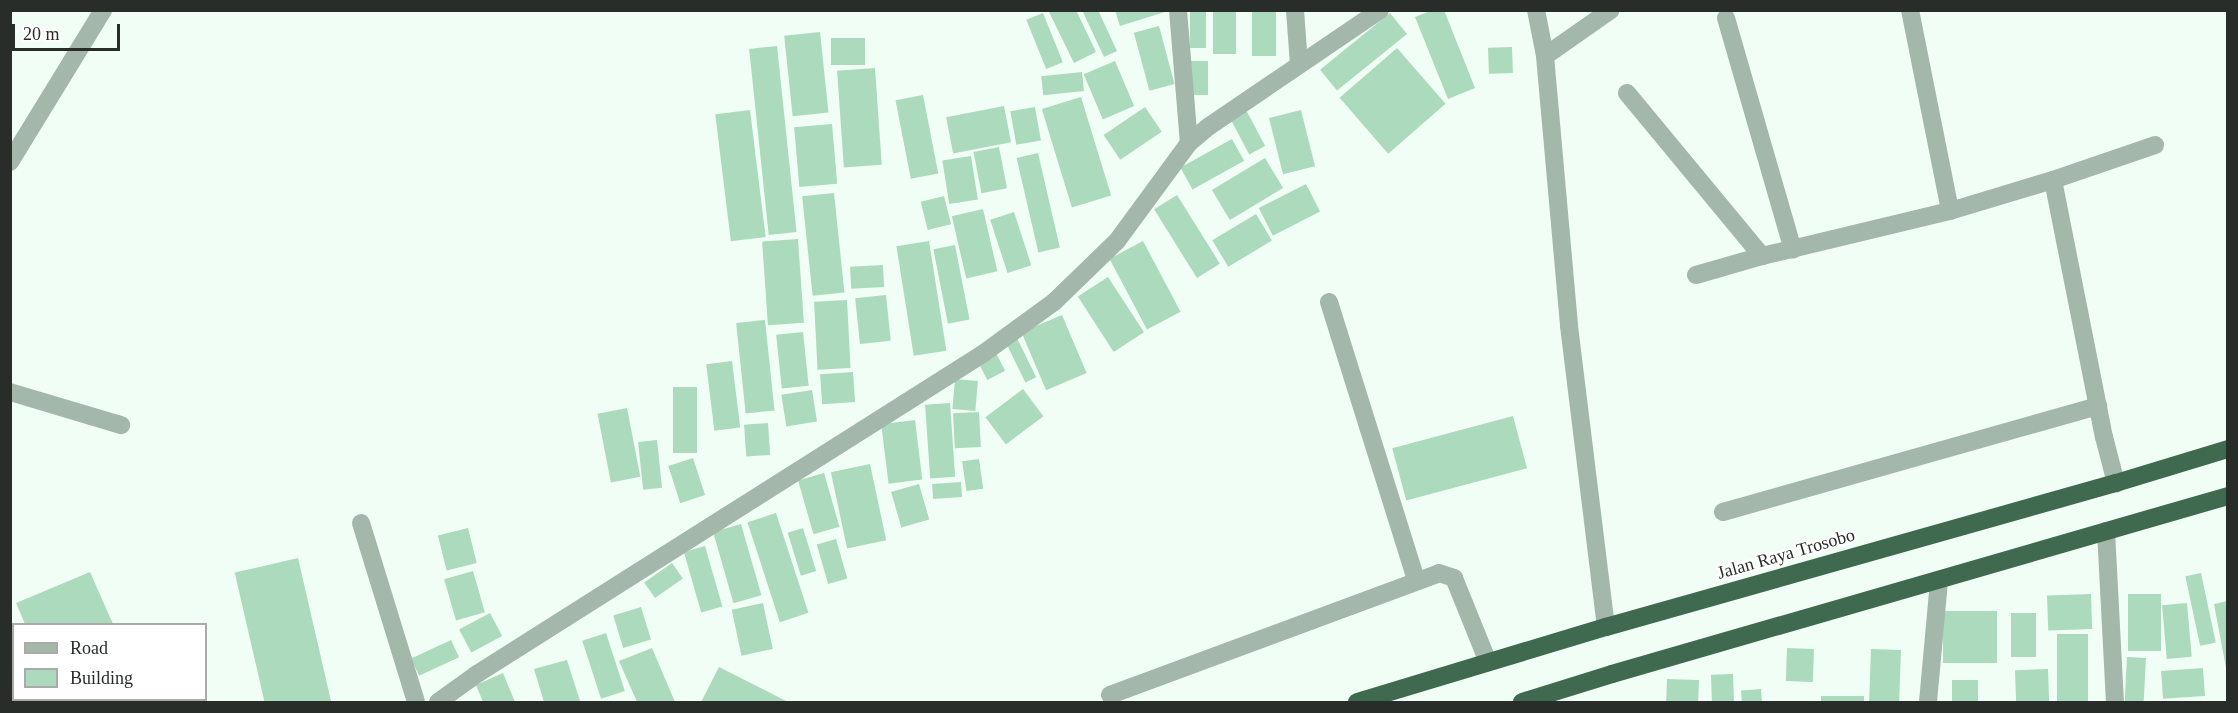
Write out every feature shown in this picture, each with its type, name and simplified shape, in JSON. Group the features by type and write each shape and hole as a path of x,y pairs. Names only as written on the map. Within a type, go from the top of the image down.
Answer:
{"highway":[{"name":"Jalan Raya Trosobo","path":"1357,702 1606,627 2116,483 2228,449"},
{"path":"1522,702 2228,496"}],"street":[{"path":"10,162 103,10"},
{"path":"1178,10 1189,143"},
{"path":"1295,10 1299,65"},
{"path":"438,702 477,674 984,353 1054,302 1117,241 1189,143 1208,127 1380,10"},
{"path":"1536,10 1545,56 1569,326 1606,627"},
{"path":"1545,56 1611,10"},
{"path":"1910,10 1950,211"},
{"path":"1726,18 1792,250"},
{"path":"1627,93 1762,256"},
{"path":"1696,275 1762,256 1950,211 2053,180 2155,145"},
{"path":"2053,180 2098,406 2116,483"},
{"path":"1329,302 1416,580"},
{"path":"10,392 121,425"},
{"path":"1723,512 2098,406"},
{"path":"361,523 416,702"},
{"path":"2106,531 2115,702"},
{"path":"1110,695 1439,573 1454,578 1488,662"},
{"path":"1928,702 1939,581"}],"building":[{"path":"1076,10 1096,52 1074,63 1049,12"},
{"path":"1082,10 1098,10 1117,51 1104,57"},
{"path":"1115,10 1168,10 1168,11 1120,26"},
{"path":"1190,10 1206,10 1206,48 1190,48"},
{"path":"1213,10 1236,10 1236,54 1213,54"},
{"path":"1252,10 1276,10 1276,56 1252,56"},
{"path":"1433,10 1444,10 1475,88 1448,99 1415,17"},
{"path":"1043,13 1063,62 1046,69 1026,20"},
{"path":"1390,13 1407,34 1337,91 1320,70"},
{"path":"1159,26 1175,84 1149,91 1134,33"},
{"path":"820,32 828,113 793,116 784,36"},
{"path":"831,38 865,38 865,65 831,65"},
{"path":"777,46 797,232 769,235 749,49"},
{"path":"1512,47 1513,73 1489,74 1488,48"},
{"path":"1397,48 1446,104 1388,154 1340,98"},
{"path":"1115,61 1134,106 1103,119 1084,74"},
{"path":"1190,61 1208,61 1208,95 1190,95"},
{"path":"875,68 882,165 844,167 837,71"},
{"path":"1082,72 1084,91 1043,95 1041,76"},
{"path":"923,95 938,174 911,179 896,100"},
{"path":"1081,97 1111,195 1072,207 1042,109"},
{"path":"1004,106 1011,142 953,154 946,117"},
{"path":"1035,107 1041,140 1016,145 1010,111"},
{"path":"1145,107 1162,132 1120,160 1104,135"},
{"path":"1245,108 1265,146 1249,154 1229,116"},
{"path":"750,110 766,237 731,241 715,114"},
{"path":"1301,110 1315,166 1283,174 1269,118"},
{"path":"832,124 837,184 799,187 794,127"},
{"path":"1232,139 1244,161 1193,189 1180,168"},
{"path":"999,147 1007,188 981,193 973,152"},
{"path":"1038,153 1060,248 1038,252 1017,158"},
{"path":"971,156 978,199 949,204 942,161"},
{"path":"1265,158 1283,188 1230,220 1212,190"},
{"path":"1306,184 1320,212 1273,236 1259,208"},
{"path":"834,193 844,292 813,296 802,196"},
{"path":"1177,195 1220,264 1197,278 1154,209"},
{"path":"944,196 951,224 928,230 921,202"},
{"path":"983,209 997,271 966,279 952,216"},
{"path":"1014,212 1031,265 1008,273 990,220"},
{"path":"1256,214 1272,241 1228,267 1212,240"},
{"path":"798,239 804,323 768,325 762,242"},
{"path":"929,241 946,351 914,356 896,246"},
{"path":"1143,241 1181,312 1147,329 1109,259"},
{"path":"955,245 970,320 948,324 933,249"},
{"path":"883,265 884,287 851,289 850,267"},
{"path":"1108,277 1144,332 1114,352 1078,297"},
{"path":"886,295 891,341 860,344 855,298"},
{"path":"847,300 851,368 818,370 814,302"},
{"path":"1062,315 1087,373 1046,390 1021,332"},
{"path":"765,320 775,411 746,414 736,323"},
{"path":"803,332 809,386 782,389 776,335"},
{"path":"1016,336 1036,377 1025,383 1005,341"},
{"path":"996,353 1005,371 987,380 978,362"},
{"path":"732,361 740,428 714,431 706,364"},
{"path":"853,372 855,402 822,404 820,374"},
{"path":"955,379 978,381 975,411 952,409"},
{"path":"673,387 697,387 697,453 673,453"},
{"path":"1023,389 1043,416 1006,444 985,417"},
{"path":"812,390 817,422 786,426 781,395"},
{"path":"950,403 955,477 930,479 925,405"},
{"path":"627,408 640,477 611,482 598,414"},
{"path":"979,412 981,447 955,448 953,413"},
{"path":"1513,416 1527,468 1406,501 1392,448"},
{"path":"915,420 922,480 889,484 881,424"},
{"path":"768,423 770,455 746,457 744,425"},
{"path":"657,440 662,488 643,490 638,442"},
{"path":"693,458 705,495 680,503 668,466"},
{"path":"979,459 983,489 966,491 962,461"},
{"path":"870,464 886,540 847,549 831,472"},
{"path":"824,473 839,527 813,534 798,480"},
{"path":"961,482 962,497 933,499 932,484"},
{"path":"919,484 929,520 901,528 891,492"},
{"path":"776,513 808,613 780,622 747,522"},
{"path":"741,524 761,595 734,603 713,532"},
{"path":"468,528 477,563 447,570 438,535"},
{"path":"803,528 816,571 801,576 788,533"},
{"path":"836,539 847,578 828,584 817,545"},
{"path":"705,546 722,607 701,613 684,552"},
{"path":"298,558 331,702 265,702 235,573"},
{"path":"672,563 683,579 655,598 644,583"},
{"path":"473,571 485,612 456,621 444,579"},
{"path":"90,572 113,623 25,623 16,603"},
{"path":"2201,573 2216,642 2200,646 2185,576"},
{"path":"2091,594 2092,629 2048,631 2047,596"},
{"path":"2128,594 2161,594 2161,651 2128,651"},
{"path":"2228,601 2228,668 2226,668 2214,604"},
{"path":"763,603 773,649 741,656 732,610"},
{"path":"2187,603 2192,657 2167,659 2162,605"},
{"path":"641,607 651,640 623,648 613,615"},
{"path":"1943,611 1997,611 1997,663 1943,663"},
{"path":"490,613 502,636 471,652 459,629"},
{"path":"2011,613 2036,613 2036,657 2011,657"},
{"path":"606,633 625,691 601,699 582,641"},
{"path":"2057,634 2088,634 2088,702 2057,702"},
{"path":"451,640 459,657 419,676 411,659"},
{"path":"652,648 675,702 637,702 619,661"},
{"path":"1787,648 1814,649 1813,682 1786,681"},
{"path":"1871,649 1901,650 1899,702 1869,702"},
{"path":"2127,657 2146,658 2144,702 2125,702"},
{"path":"567,660 580,701 544,702 534,669"},
{"path":"719,667 788,702 701,702"},
{"path":"2203,668 2205,696 2163,699 2161,671"},
{"path":"2048,669 2049,702 2016,702 2015,670"},
{"path":"503,673 515,702 483,702 476,685"},
{"path":"1733,674 1734,702 1712,702 1711,675"},
{"path":"1667,679 1699,680 1698,702 1666,702"},
{"path":"1952,680 1978,680 1978,702 1952,702"},
{"path":"1761,689 1762,702 1742,702 1741,690"},
{"path":"1821,696 1864,696 1864,702 1821,702"},
{"path":"148,701 149,702 118,702"}]}
